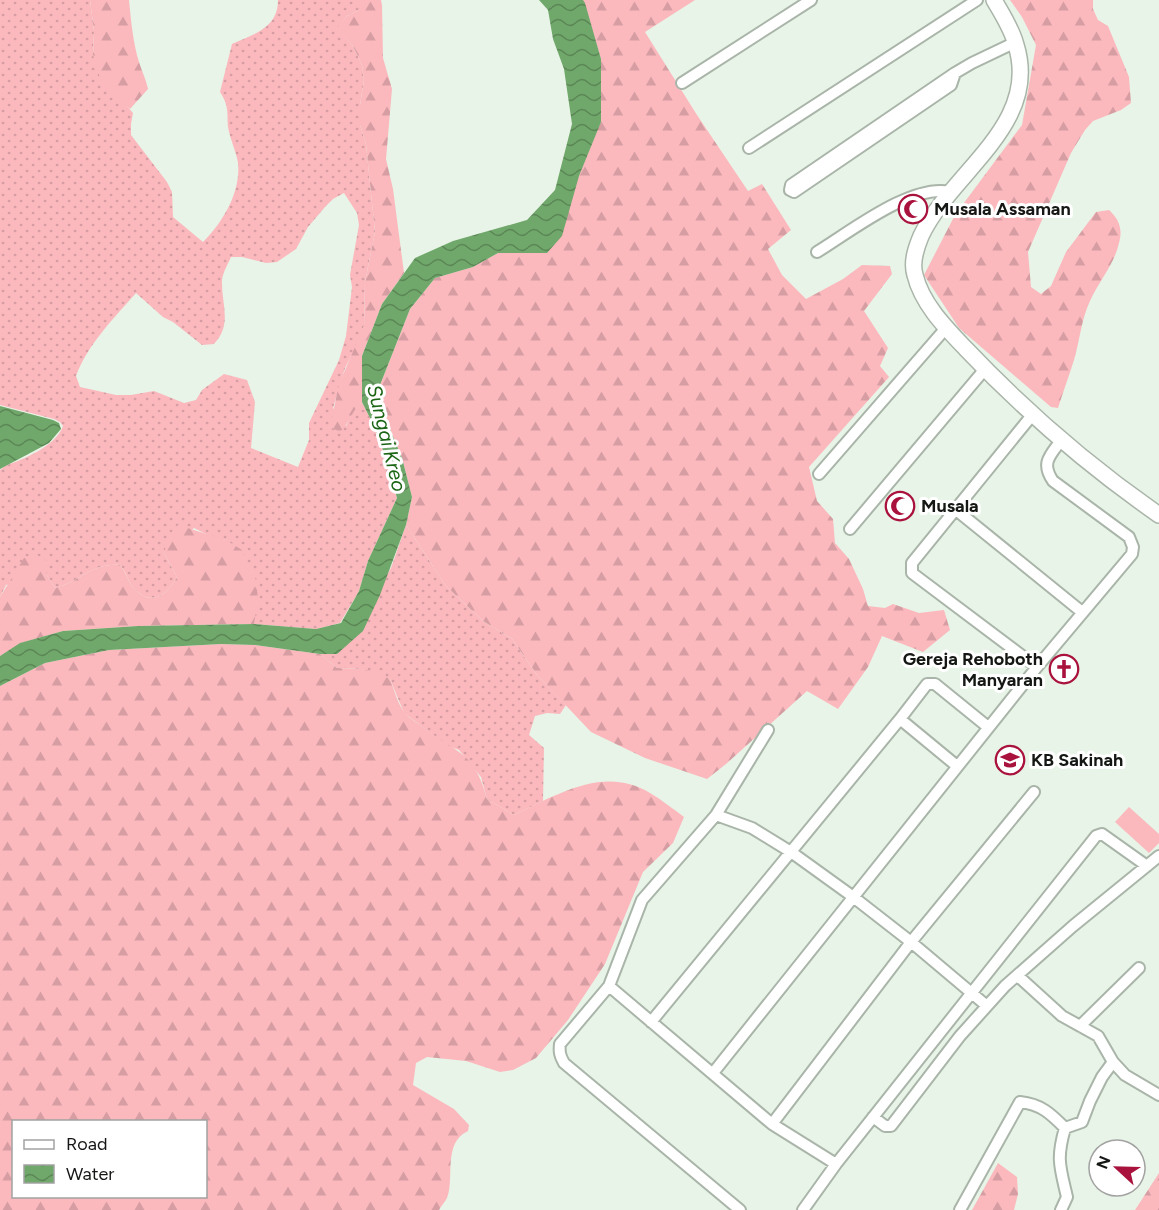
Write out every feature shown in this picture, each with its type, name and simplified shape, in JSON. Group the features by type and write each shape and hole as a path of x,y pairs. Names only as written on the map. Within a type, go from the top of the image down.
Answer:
{"main road":[{"path":"994,0 1011,29 1020,63 1020,78 1013,110 992,143 950,192 926,226 916,248 914,274 922,293 946,328 985,369 1062,439 1126,492 1159,515"}],"street":[{"path":"682,83 811,0"},
{"path":"749,148 977,0"},
{"path":"955,73 951,85 794,192 790,190 790,185 955,73 1016,42"},
{"path":"817,252 899,201 941,189 950,192"},
{"path":"819,474 946,328"},
{"path":"850,529 985,369"},
{"path":"1033,414 912,563 912,573 1037,667"},
{"path":"713,1073 988,727 1132,554 1133,547 1129,537 1053,481 1047,473 1046,466 1049,457 1062,439"},
{"path":"955,508 1082,612"},
{"path":"651,1022 927,684 930,682 935,684 988,727"},
{"path":"900,719 957,766"},
{"path":"740,1210 564,1063 559,1054 560,1044 609,986 642,900 716,815 768,730"},
{"path":"772,1124 911,942 1034,792"},
{"path":"716,815 752,828 791,852 911,942 987,1006"},
{"path":"803,1210 836,1164 1098,834 1102,834 1147,866"},
{"path":"873,1117 885,1126 891,1126 960,1036 1005,986 1159,856"},
{"path":"1080,1026 1139,968"},
{"path":"1018,976 1062,1016 1098,1036 1113,1062 1125,1075 1159,1095"},
{"path":"609,986 772,1124 836,1164"},
{"path":"1065,1128 1082,1122 1102,1077 1113,1062"},
{"path":"960,1210 1020,1102 1032,1103 1046,1109 1065,1128"},
{"path":"1061,1210 1067,1197 1058,1161 1065,1128"}],"green space":[{"path":"0,0 90,0 94,31 93,55 133,113 131,135 167,182 172,192 173,217 203,242 224,216 237,185 238,163 228,127 226,105 220,92 232,44 269,24 277,10 278,0 359,0 359,10 347,16 338,28 353,46 362,65 364,80 360,125 366,144 375,232 365,282 364,326 345,368 333,408 346,426 353,410 362,402 388,464 397,498 368,561 359,591 340,623 316,629 254,624 254,618 226,540 214,538 194,528 164,553 177,577 168,590 157,597 145,597 138,593 120,565 110,565 93,570 55,588 46,574 6,585 0,597 0,470 47,446 63,426 54,419 0,405","holes":["344,193 357,213 359,225 350,275 352,287 346,336 339,360 309,423 309,440 298,467 251,448 255,402 247,380 224,374 202,390 196,400 184,403 154,391 116,395 80,387 76,376 87,353 136,293 163,317 202,345 214,344 220,336 225,321 222,280 231,257 242,257 266,263 277,262 296,249 308,227 325,207"]},
{"path":"90,0 129,0 135,47 148,89 130,109 106,89 100,78 93,55 94,31"},
{"path":"359,0 381,0 382,5 383,58 392,89 386,159 393,189 404,273 382,304 362,356 362,402 340,432 330,427 339,384 364,326 365,282 375,232 366,144 360,125 364,80 362,65 353,46 337,28 347,16 359,10"},
{"path":"583,0 695,0 645,32 748,191 762,184 791,230 768,249 782,275 806,299 843,279 862,265 890,266 892,274 864,311 888,348 880,366 889,377 809,467 817,501 833,519 835,543 849,559 868,606 885,608 893,604 919,613 944,610 950,630 923,652 882,636 868,667 838,709 807,691 707,779 645,758 591,732 538,676 512,639 483,621 446,586 406,525 412,497 402,458 386,420 380,385 410,309 435,278 473,267 498,253 547,253 601,121 601,59"},
{"path":"1010,0 1093,0 1093,9 1098,20 1108,26 1129,77 1131,103 1121,110 1093,121 1085,130 1071,153 1028,252 1031,287 1041,294 1051,286 1066,252 1096,212 1109,210 1115,217 1121,233 1117,251 1087,308 1074,360 1058,408 1051,407 959,328 924,275 955,215 1022,125 1036,45 1022,17"},
{"path":"178,525 226,540 242,550 256,580 258,599 254,624 138,626 63,631 21,643 0,656 0,597 24,558 37,555 47,561 46,574 55,588 101,567 120,565 138,593 145,597 157,597 168,590 177,577 164,553 169,535"},
{"path":"406,525 446,586 483,621 512,639 538,676 566,705 560,714 547,713 535,716 529,735 544,748 543,801 514,815 487,799 481,777 459,750 446,745 404,713 390,679 361,669 337,668 320,654 337,654 391,568"},
{"path":"221,644 255,645 320,654 337,668 361,669 390,679 405,713 464,756 477,772 487,799 514,815 581,786 598,782 615,782 633,785 650,793 684,817 673,843 643,872 605,964 568,1020 536,1058 513,1070 500,1072 466,1061 427,1057 416,1063 413,1085 454,1109 469,1125 468,1131 460,1137 452,1152 449,1190 439,1210 0,1210 0,686 45,663 109,650"},
{"path":"1129,807 1159,834 1159,843 1149,853 1115,822"},
{"path":"998,1163 1017,1177 1018,1194 1014,1210 972,1210"},
{"path":"1159,1173 1159,1210 1135,1210 1143,1198 1147,1198 1147,1192"}],"water":[{"name":"Sungai Kreo","path":"539,0 583,0 585,3 601,59 601,122 579,176 562,236 547,253 498,253 473,267 435,278 410,309 380,385 386,420 402,458 412,497 406,525 380,595 363,631 337,654 320,654 255,645 221,644 109,650 45,663 0,686 0,656 20,643 63,631 138,626 254,624 316,629 341,623 359,591 368,561 397,498 388,464 362,402 362,356 382,304 415,258 453,241 527,220 555,190 572,124 564,69 553,39 548,10"},
{"path":"0,406 53,420 59,423 61,429 49,443 0,469"}],"place":[{"name":"Musala Assaman","path":"913,209"},
{"name":"Musala","path":"900,506"},
{"name":"Gereja Rehoboth Manyaran","path":"1064,669"},
{"name":"KB Sakinah","path":"1010,760"}]}
